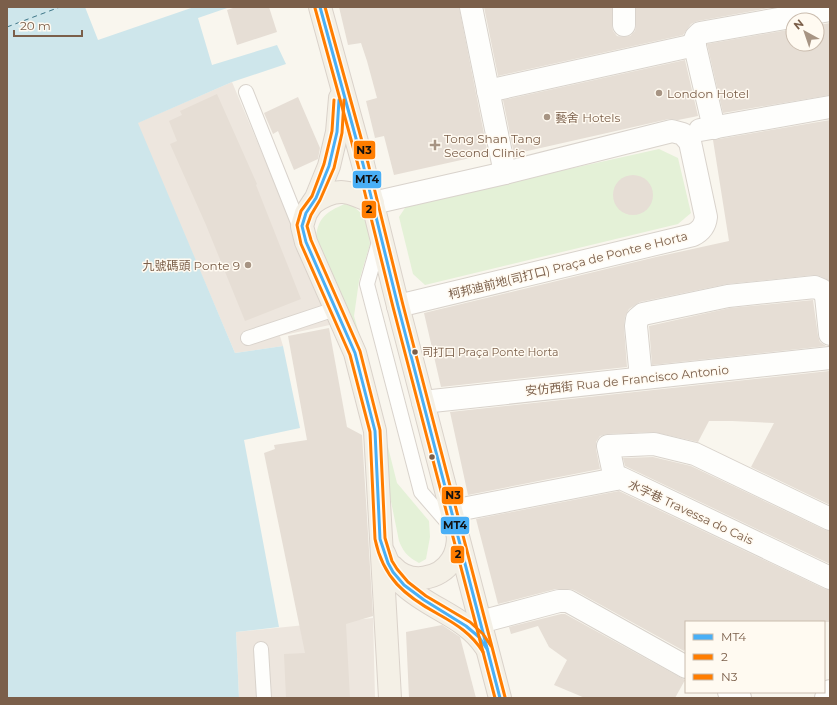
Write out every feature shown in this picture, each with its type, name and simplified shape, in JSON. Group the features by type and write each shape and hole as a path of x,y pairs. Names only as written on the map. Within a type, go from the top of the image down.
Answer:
{"main road":[{"path":"320,7 373,203 398,306 500,698"},
{"path":"336,62 340,97 337,132 330,166 313,203 306,213 302,226 306,242 355,353 375,431 390,698"},
{"path":"313,203 323,196 335,192 348,192 373,203"},
{"path":"387,560 396,570 407,576 420,578 433,576 444,569 452,560 457,548 458,536"},
{"path":"380,539 387,560 395,575 404,585 414,594 465,624 478,635 487,649"}],"street":[{"path":"471,7 505,173"},
{"path":"714,128 695,45 695,40 700,34 830,10"},
{"path":"488,91 695,45"},
{"path":"373,203 505,173 672,131 683,134 830,107"},
{"name":"柯邦迪前地(司打口) Praça de Ponte e Horta","path":"398,306 693,235 698,232 703,228 706,218 690,142 683,134"},
{"path":"641,378 636,326 638,319 643,314 728,296 815,287 822,290 826,296 830,334"},
{"name":"安仿西街 Rua de Francisco Antonio","path":"423,402 830,358"},
{"path":"614,479 608,446 654,444 695,454 830,519"},
{"name":"水字巷 Travessa do Cais","path":"452,511 621,478 830,578"},
{"path":"480,622 559,601 568,601 685,666"},
{"path":"826,698 830,691"},
{"path":"731,693 740,698"}],"lane":[{"path":"246,92 306,242"},
{"path":"381,234 367,284 421,492 458,536"},
{"path":"248,338 335,309"},
{"path":"261,649 264,698"}],"shaded area":[{"path":"232,82 334,324 280,336 283,346 235,353 137,123"},
{"path":"373,618 375,698 239,698 236,632"}],"green space":[{"path":"659,149 678,158 691,213 678,224 425,285 413,274 399,217 407,205"},
{"path":"345,204 353,206 363,215 368,229 370,244 359,281 354,316 397,483 429,521 430,537 426,559 419,563 407,554 399,541 372,407 316,237 317,230 324,216 333,209"}],"water":[{"path":"7,7 85,7 98,40 194,7 230,7 198,18 212,65 277,45 286,64 232,82 138,123 235,353 283,346 300,428 244,440 279,627 236,632 239,698 7,698"}],"building":[{"path":"236,7 269,7 277,32 237,45 227,10"},
{"path":"339,7 459,7 488,154 394,175 384,136 375,138 366,101 377,98 367,61 361,43 348,45"},
{"path":"484,7 612,7 613,31 617,36 624,37 630,36 635,31 636,7 775,7 698,21 691,24 683,35 498,76"},
{"path":"830,23 830,95 723,113 707,44 785,30 785,52 825,52 825,24"},
{"path":"685,60 698,116 678,120 669,119 514,154 503,100"},
{"path":"217,94 257,184 256,185 301,299 245,321 206,225 170,144 177,141 169,121 182,115 180,111"},
{"path":"298,97 320,148 318,159 294,170 278,131 273,134 264,113"},
{"path":"830,120 830,281 814,275 727,284 640,302 629,309 625,317 624,327 627,367 441,387 424,313 729,241 713,140"},
{"path":"637,175 644,178 650,184 653,195 652,203 644,212 637,215 629,215 622,212 614,203 613,191 616,184 625,176"},
{"path":"813,300 818,336 820,342 826,346 652,365 649,326 730,308"},
{"path":"329,328 347,427 362,435 373,616 346,624 350,698 286,698 284,654 305,653 264,453 275,449 274,445 307,440 288,336"},
{"path":"829,371 830,505 751,467 774,423 732,421 709,421 698,442 654,432 607,434 600,436 596,442 600,469 468,495 450,412"},
{"path":"653,457 691,466 825,530 830,531 830,564 625,466 623,458"},
{"path":"619,491 825,589 830,590 830,622 685,621 684,651 574,590 556,589 498,604 476,519"},
{"path":"565,614 685,680 675,698 585,698 554,685 567,660 549,647 538,626 511,634 509,627"},
{"path":"442,625 460,637 476,698 409,698 406,632"}],"ferry route":[{"path":"7,27 60,7"}],"transit line":[{"name":"MT4","path":"320,7 363,164 398,306 500,698"},
{"name":"N3","path":"325,7 368,163 403,305 505,697"},
{"name":"2","path":"315,8 358,165 393,307 495,698"},
{"name":"2","path":"334,100 332,131 324,164 312,196 301,211 297,225 301,244 350,355 370,432 375,539 384,565 397,584 415,600 463,630 474,640 483,652"},
{"name":"MT4","path":"339,100 337,132 329,166 316,198 306,213 302,226 306,242 355,353 375,431 380,539 388,563 393,572 404,585 424,600 466,626 479,637 487,649"},
{"name":"N3","path":"344,100 342,133 334,168 307,226 311,240 360,351 380,430 385,538 392,561 408,582 426,596 470,622 483,634 491,646"}],"place":[{"name":"London Hotel","path":"659,93"},
{"name":"藝舍 Hotels","path":"547,117"},
{"name":"Tong Shan Tang Second Clinic","path":"435,145"},
{"name":"九號碼頭 Ponte 9","path":"248,265"},
{"name":"司打口 Praça Ponte Horta","path":"415,352"}]}
